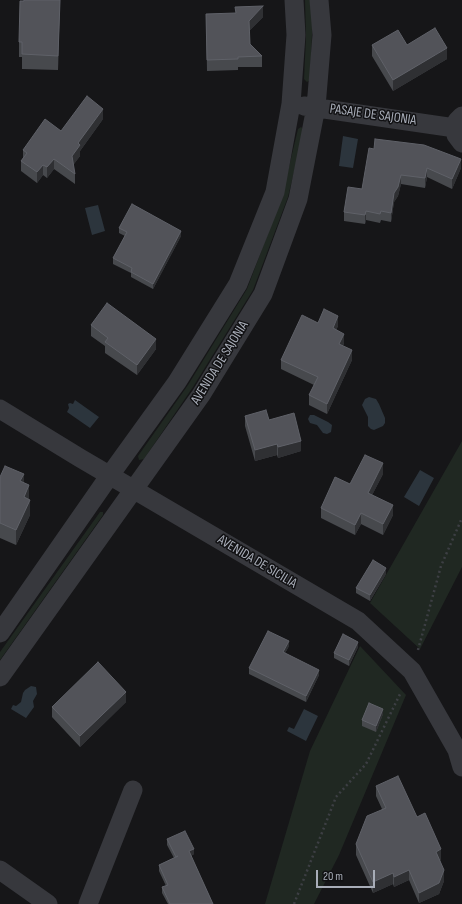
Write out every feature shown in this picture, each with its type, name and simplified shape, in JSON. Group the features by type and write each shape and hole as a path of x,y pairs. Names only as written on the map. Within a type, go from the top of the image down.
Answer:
{"street":[{"name":"AVENIDA DE SAJONIA","path":"0,633 177,382 238,284 275,192 291,104 296,35 294,0"},
{"name":"AVENIDA DE SAJONIA","path":"0,678 201,395 264,294 298,199 316,107 322,35 319,0"},
{"name":"PASAJE DE SAJONIA","path":"291,104 460,129"},
{"name":"AVENIDA DE SICILIA","path":"0,409 358,621 412,671 460,755"},
{"path":"88,904 133,790"},
{"path":"0,870 48,904"}],"path":[{"path":"294,904 336,797 366,764 412,671 441,566 462,518"}],"shaded area":[{"path":"305,0 312,0 310,80 307,82 304,79 306,37"},
{"path":"301,127 304,130 288,197 253,290 193,387 144,459 139,460 138,456 188,385 247,289 282,196 298,129"},
{"path":"343,136 358,139 353,168 339,166"},
{"path":"98,205 105,231 92,235 85,208"},
{"path":"369,397 376,399 385,418 385,423 383,426 374,430 368,426 368,417 362,405 365,399"},
{"path":"75,400 99,417 90,428 67,412 69,408 68,404 73,404"},
{"path":"310,415 314,415 332,425 331,432 327,434 323,433 317,425 310,423 308,419"},
{"path":"462,441 462,567 420,649 370,603"},
{"path":"420,470 434,478 419,506 404,497"},
{"path":"100,512 103,512 103,515 0,660 0,652"},
{"path":"360,646 406,695 339,855 314,904 265,904 310,751"},
{"path":"31,686 36,687 37,694 33,701 34,707 26,718 11,709 13,705 16,706 21,702 23,693"},
{"path":"304,709 318,716 306,741 287,731 289,727 294,729"}],"building":[{"path":"60,0 58,56 22,54 22,42 19,42 20,1"},
{"path":"263,6 249,21 250,44 262,56 238,57 238,59 207,60 206,14 236,13 235,7"},
{"path":"435,28 447,48 393,80 372,45 398,30 407,45"},
{"path":"87,96 103,109 78,143 80,145 72,156 75,174 54,159 47,167 43,165 37,172 21,161 27,153 23,150 45,119 61,131"},
{"path":"375,139 424,145 461,159 452,179 427,168 425,178 401,175 398,187 394,193 391,213 381,211 380,214 366,211 365,215 344,212 348,187 362,189 369,148 374,149"},
{"path":"132,204 181,231 153,284 131,272 132,268 113,258 127,232 119,228"},
{"path":"107,303 156,339 137,365 105,342 108,338 91,325"},
{"path":"324,309 338,316 333,328 344,334 339,344 352,350 327,404 309,395 318,377 281,360 302,315 318,323"},
{"path":"266,410 269,420 294,413 301,441 278,447 277,444 255,450 245,416"},
{"path":"365,455 383,463 368,493 393,505 383,524 361,513 355,525 321,508 335,477 350,484"},
{"path":"5,466 24,474 20,481 29,485 24,497 30,500 16,530 0,523 0,477"},
{"path":"373,560 386,568 370,595 356,588"},
{"path":"268,631 289,641 283,652 319,670 306,696 249,668"},
{"path":"343,634 358,642 349,660 334,653"},
{"path":"98,662 126,692 80,736 52,707"},
{"path":"369,703 383,709 376,726 362,720"},
{"path":"398,776 417,817 425,813 441,849 436,852 444,870 439,883 419,893 409,870 394,877 393,873 373,882 356,844 367,816 386,808 376,786"},
{"path":"185,831 194,849 189,851 213,904 170,904 162,887 168,885 159,865 176,857 167,839"}]}
